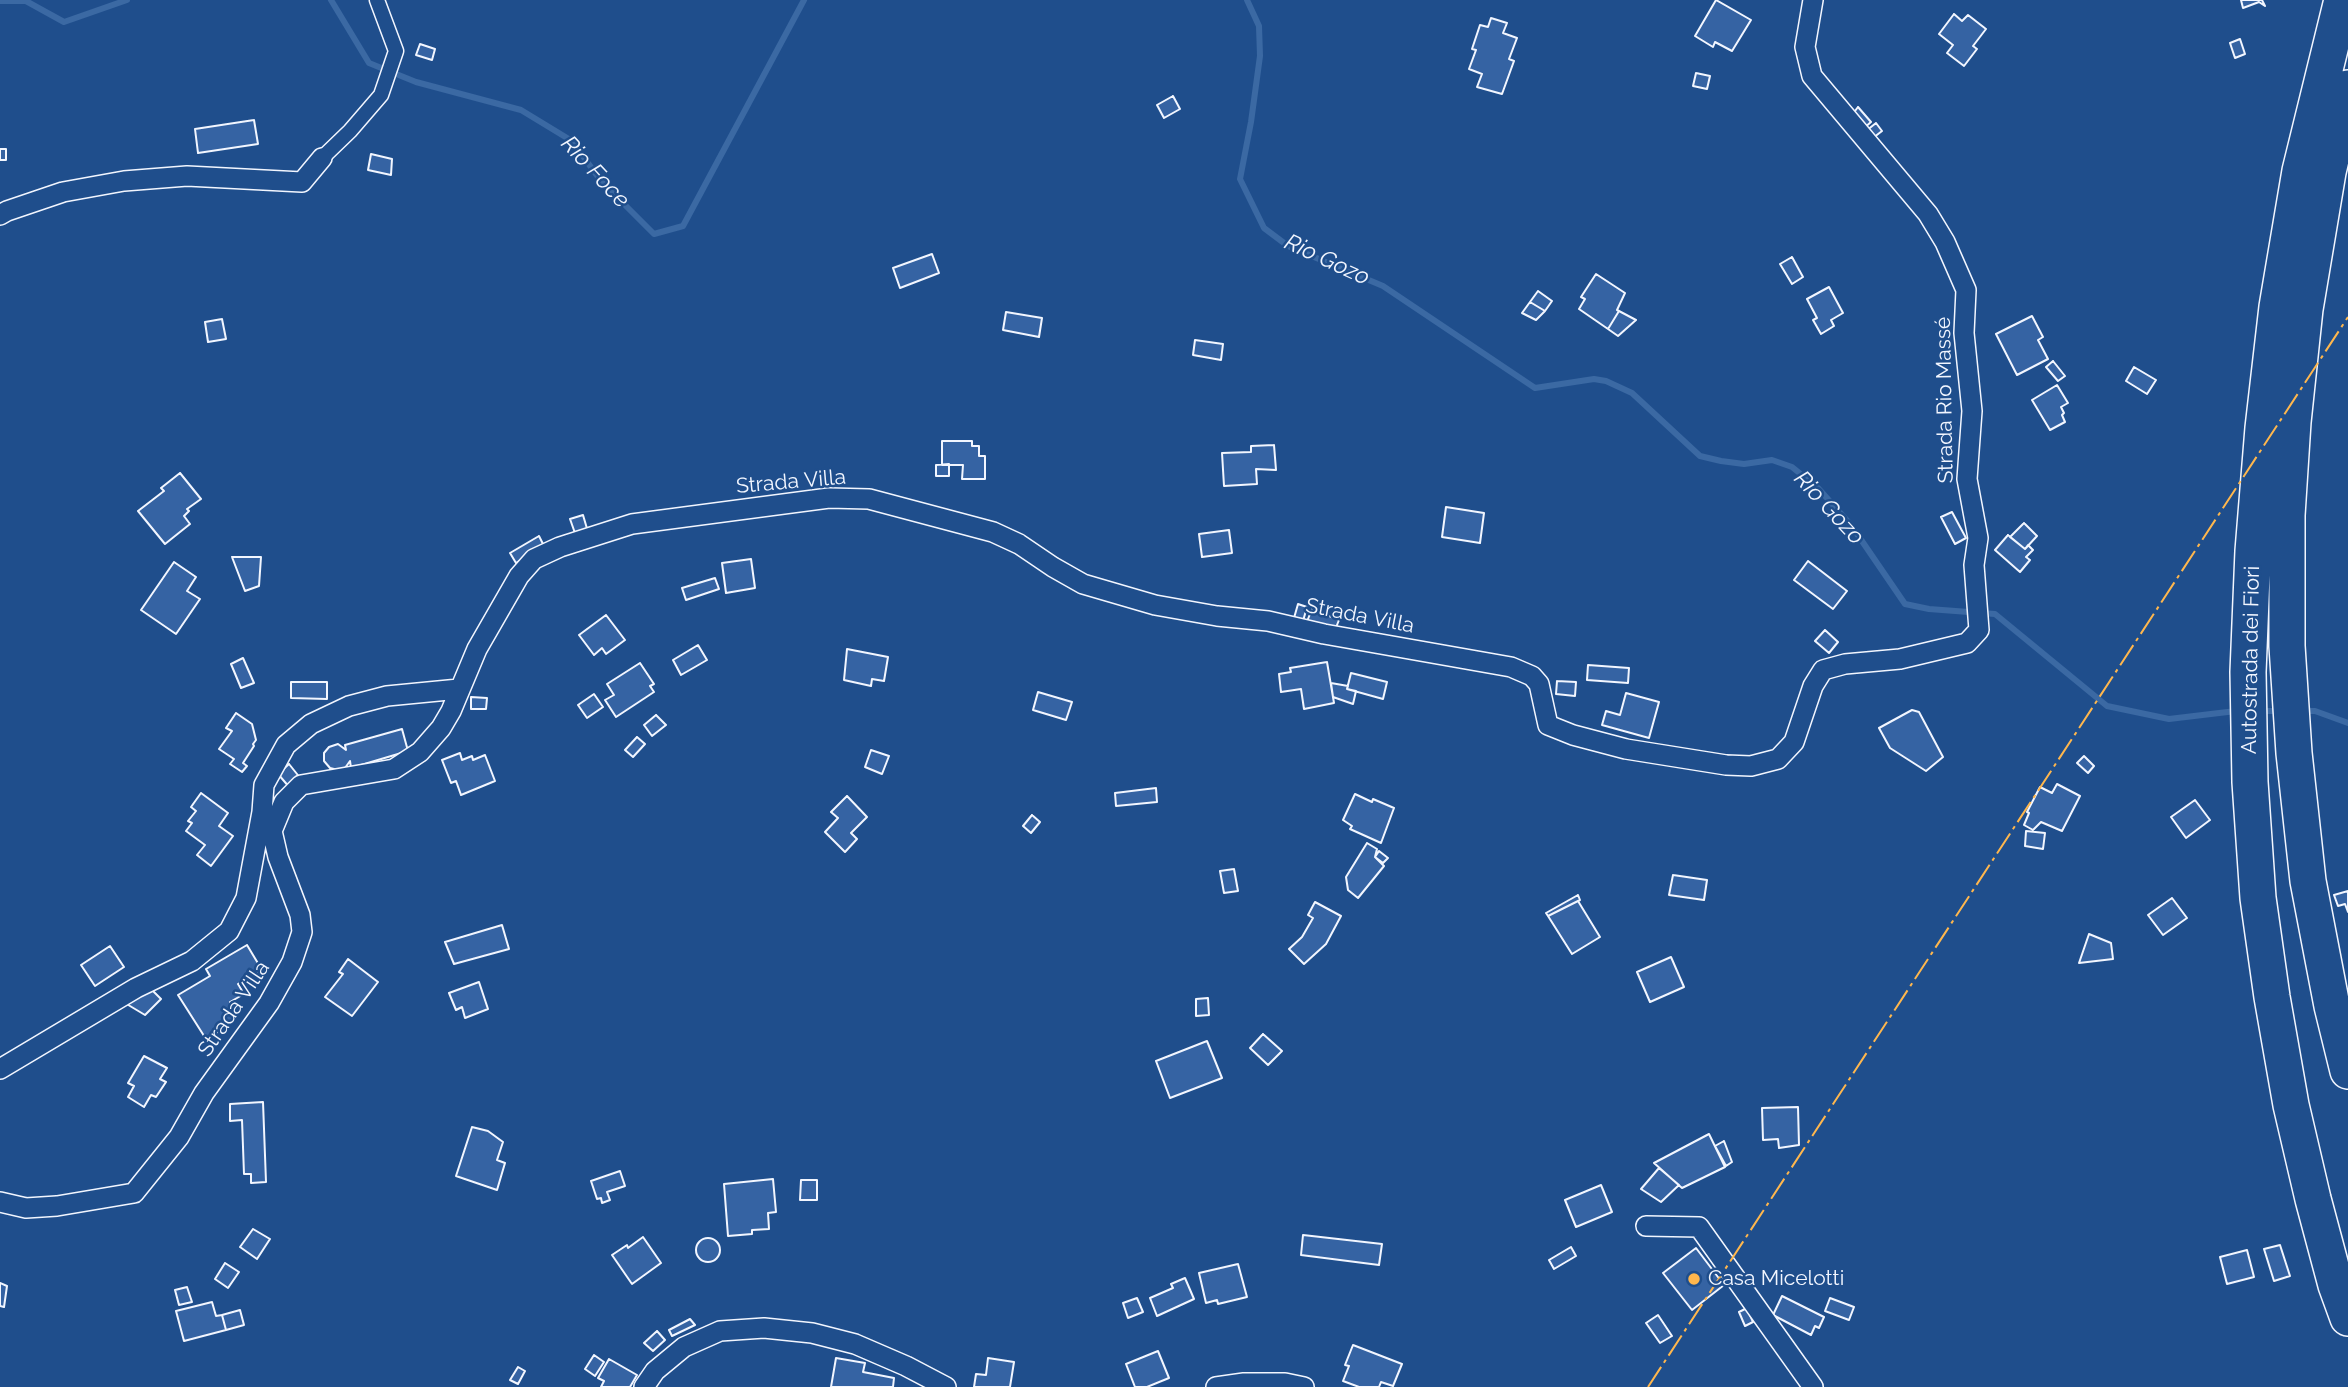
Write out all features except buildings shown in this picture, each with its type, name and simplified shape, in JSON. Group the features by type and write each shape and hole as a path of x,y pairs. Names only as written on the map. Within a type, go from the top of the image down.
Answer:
{"highway":[{"name":"Autostrada dei Fiori","path":"2342,0 2314,171 2287,516 2287,646 2294,752 2308,881 2332,1006 2348,1071"},
{"name":"Autostrada dei Fiori","path":"2348,88 2314,171 2277,307 2253,551 2248,672 2250,782 2258,898 2272,997 2291,1105 2313,1199 2336,1285 2348,1318"}],"street":[{"path":"0,215 63,192 124,181 187,176 302,181 381,95 396,51 377,0"},
{"name":"Strada Rio Massé","path":"1813,0 1805,47 1812,76 1928,214 1945,242 1966,290 1964,333 1972,411 1967,479 1978,538 1974,565 1978,599"},
{"name":"Strada Villa","path":"0,1202 26,1208 57,1206 134,1193 179,1137 204,1093 269,1003 292,962 302,932 300,915 284,875 272,831 284,802 301,785 394,769 420,752 441,728 477,649 519,576 534,559 560,547 632,524 829,498 869,499 993,532 1019,544 1053,568 1083,584 1155,605 1217,616 1268,621 1324,634 1511,667 1532,676 1539,684 1548,725 1573,735 1626,749 1726,765 1751,766 1778,759 1794,742 1813,686 1823,670 1845,664 1900,659 1967,643 1979,630 1978,599"},
{"path":"0,1069 136,988 192,961 229,931 246,898 262,812 264,786 286,745 311,724 349,706 387,696 459,689"},
{"path":"262,812 272,831"},
{"path":"1646,1226 1699,1227 1813,1387"},
{"path":"644,1387 656,1371 684,1347 720,1331 764,1328 812,1333 855,1344 946,1387"},
{"path":"1216,1387 1244,1383 1285,1383 1304,1387"}],"waterway":[{"name":"Rio Foce","path":"0,1 26,1 64,22 127,0"},
{"name":"Rio Foce","path":"331,0 369,63 416,82 521,110 572,141 601,181 654,234 683,226 804,0"},
{"name":"Rio Gozo","path":"1247,0 1259,26 1260,56 1240,179 1264,228 1288,246 1383,286 1535,388 1594,379 1606,381 1632,393 1700,456 1744,464 1772,460 1792,467 1818,488 1851,525 1905,604 1929,609 1995,614 2107,706 2169,719 2236,711"},
{"name":"Rio Gozo","path":"2258,711 2282,711"},
{"name":"Rio Gozo","path":"2303,711 2315,711 2348,723"}],"power":[{"path":"1648,1387 2348,317"}],"place":[{"name":"Casa Micelotti","path":"1694,1279"}]}
